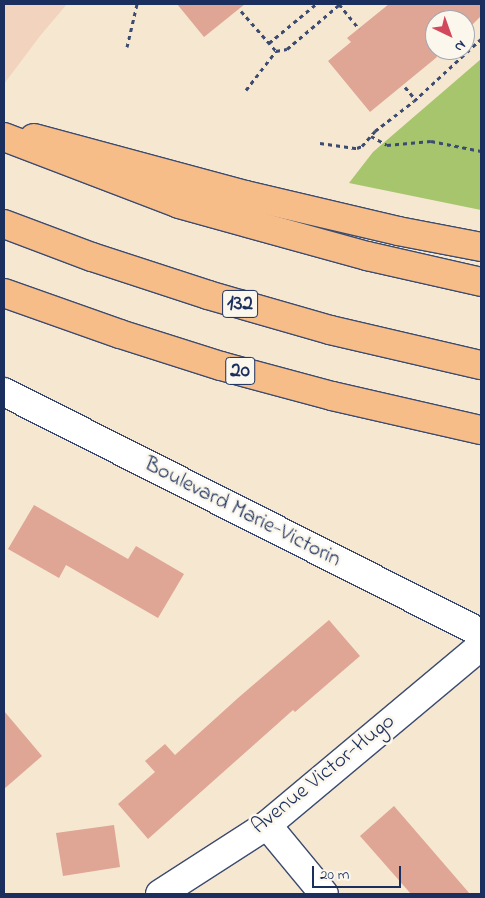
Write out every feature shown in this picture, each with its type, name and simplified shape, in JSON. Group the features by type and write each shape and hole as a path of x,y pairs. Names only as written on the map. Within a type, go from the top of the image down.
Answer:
{"main road":[{"path":"4,130 245,195 398,231 481,246"},
{"path":"4,137 179,204 358,254 481,282"},
{"name":"132","path":"4,224 92,257 208,295 330,330 481,365"},
{"name":"20","path":"4,293 164,349 254,376 400,413 481,430"}],"street":[{"name":"Boulevard Marie-Victorin","path":"4,392 481,633"},
{"name":"Avenue Victor-Hugo","path":"160,894 266,824 481,646"},
{"path":"266,824 324,894"}],"path":[{"path":"128,47 137,4"},
{"path":"269,43 316,4"},
{"path":"246,90 276,51 287,49 339,4 359,29"},
{"path":"241,11 276,51"},
{"path":"320,143 357,148 416,100 481,39"},
{"path":"405,87 416,100"},
{"path":"371,136 387,145 431,141 481,151"}],"shaded area":[{"path":"4,4 67,4 4,84"}],"green space":[{"path":"481,59 481,210 349,183 373,152"}],"building":[{"path":"177,4 245,4 204,37"},
{"path":"389,4 481,4 481,16 475,22 475,10 425,10 425,60 433,60 370,112 328,61 351,42 347,38"},
{"path":"34,505 128,559 136,546 184,574 158,618 66,565 59,578 8,549"},
{"path":"329,620 360,656 295,712 293,710 148,839 118,804 155,772 145,761 165,744 175,755"},
{"path":"4,711 42,756 4,789"},
{"path":"394,806 470,894 411,894 360,836"},
{"path":"114,825 120,867 63,876 56,833"}]}
